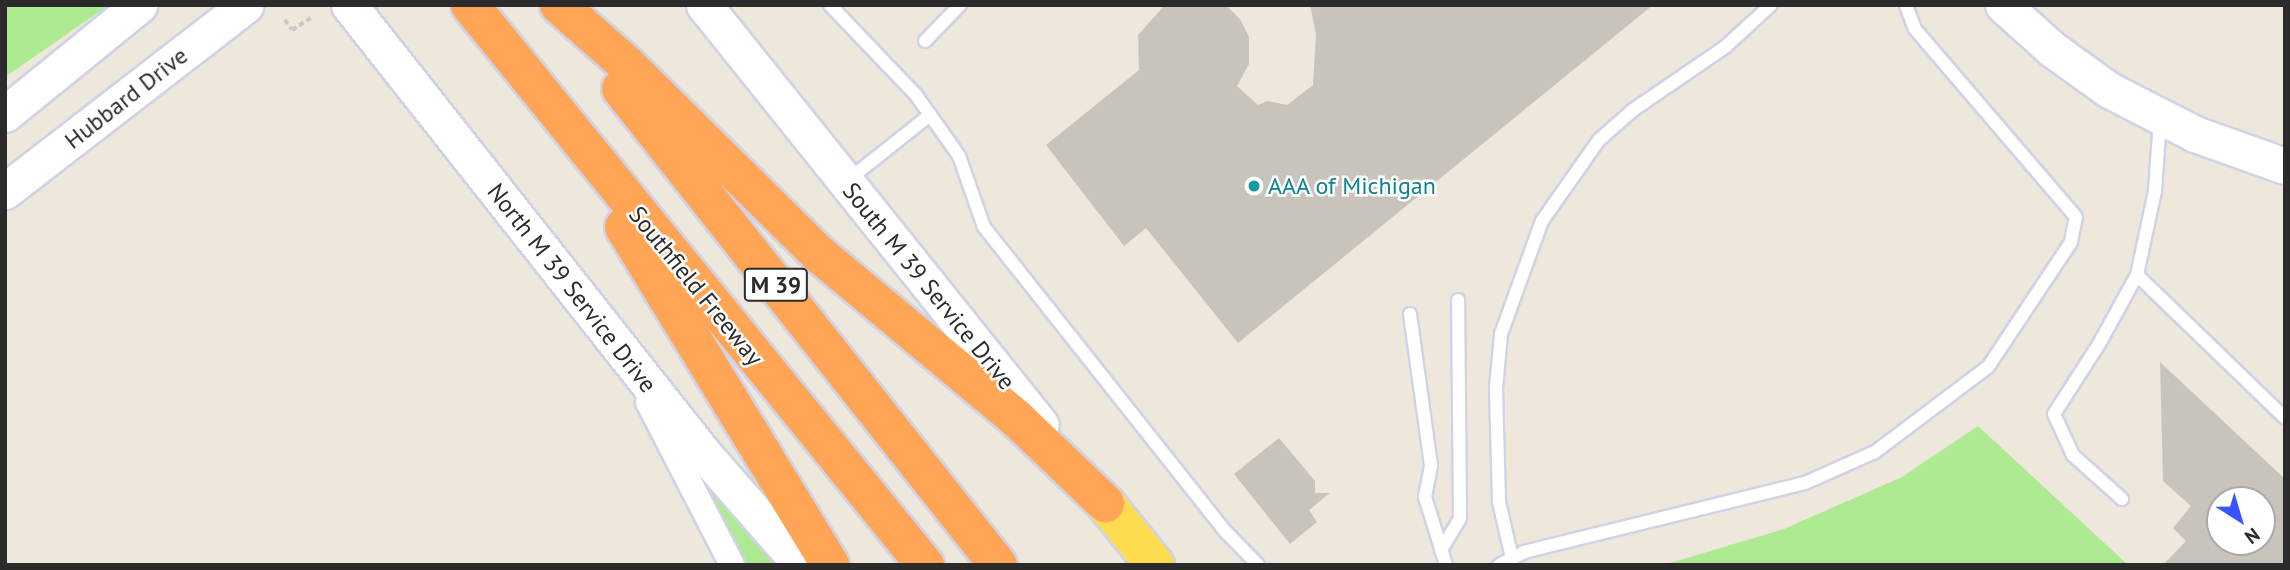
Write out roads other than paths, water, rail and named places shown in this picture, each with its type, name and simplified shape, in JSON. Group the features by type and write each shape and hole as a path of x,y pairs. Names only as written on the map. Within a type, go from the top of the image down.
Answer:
{"highway":[{"name":"Southfield Freeway","path":"470,5 573,136 925,565"},
{"path":"556,5 626,64 800,236 1017,418 1105,503"},
{"name":"M 39","path":"556,5 998,565"},
{"path":"573,136 668,305 830,565"}],"main road":[{"path":"5,114 139,5"},
{"name":"Hubbard Drive","path":"5,191 246,5"},
{"name":"South M 39 Service Drive","path":"704,5 1155,565"},
{"path":"2003,5 2078,70 2160,118 2285,166"},
{"name":"North M 39 Service Drive","path":"355,10 619,349 802,565"}],"street":[{"path":"5,93 65,66"},
{"path":"619,349 732,565"}],"lane":[{"path":"830,5 930,115 959,156 984,227 1226,532 1258,565"},
{"path":"925,41 960,5"},
{"path":"1512,558 1499,502 1497,376 1501,334 1542,221 1599,140 1633,110 1725,47 1771,5"},
{"path":"1499,565 1512,558 1805,483 1875,452 1988,367 2071,242 2076,217 1915,29 1906,5"},
{"path":"846,182 930,115"},
{"path":"2122,499 2073,455 2054,414 2099,344 2137,275 2155,191 2160,118"},
{"path":"2137,275 2285,418"},
{"path":"1441,550 1460,518 1458,300"},
{"path":"1410,314 1431,466 1425,497 1446,565"}],"place":[{"name":"AAA of Michigan","path":"1254,186"}]}
